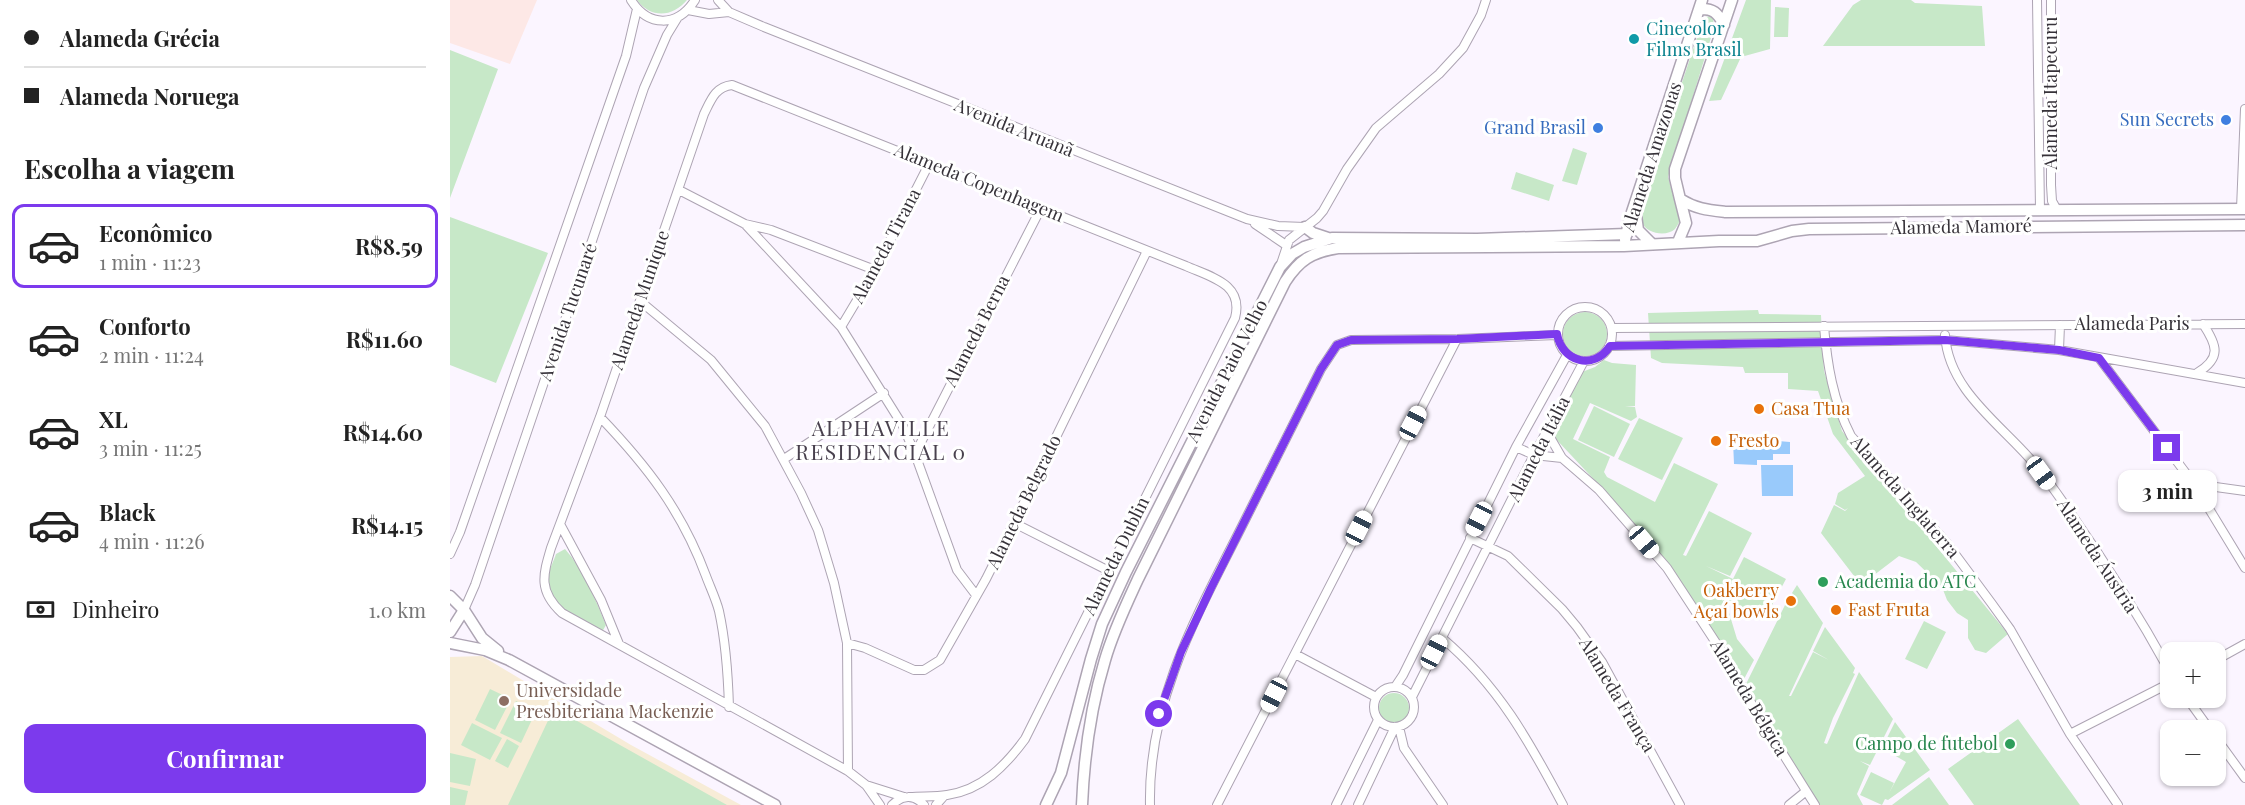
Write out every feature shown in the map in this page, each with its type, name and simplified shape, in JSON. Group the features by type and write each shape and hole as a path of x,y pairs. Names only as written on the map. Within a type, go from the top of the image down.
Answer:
{"main road":[{"name":"Alameda Amazonas","path":"1678,242 1686,223 1675,169 1732,0"},
{"path":"1701,4 1720,16 1724,25"},
{"name":"Alameda Amazonas","path":"1624,246 1635,205 1701,4"},
{"name":"Alameda Mamoré","path":"1680,199 1702,210 2243,209"},
{"path":"1635,205 1638,230 1652,244"},
{"path":"2129,209 2130,225"},
{"path":"1861,211 1862,228"},
{"name":"Alameda Mamoré","path":"1652,244 1757,241 1792,231 1862,228 2245,225"},
{"path":"1305,227 1313,233 1332,238"},
{"name":"Avenida Paiol Velho","path":"1046,805 1061,773 1102,624 1280,267 1292,254 1304,247 1332,238 1477,240 1627,234"},
{"name":"Avenida Paiol Velho","path":"1082,805 1091,722 1104,661 1116,628 1138,579 1286,282 1300,262 1323,250 1338,248 1652,244"},
{"path":"450,596 464,610 482,638 507,659"},
{"path":"450,632 464,610"},
{"path":"450,643 485,650 507,659 775,805"}],"street":[{"path":"631,0 645,16 667,21 688,10 695,0"},
{"name":"Avenida Aruanã","path":"718,0 729,12 1247,219 1278,226 1305,227"},
{"path":"1280,267 1286,245 1317,219 1347,169 1376,128 1455,59 1474,30 1486,0"},
{"name":"Alameda Itapecuru","path":"2037,0 2040,210"},
{"name":"Alameda Itapecuru","path":"2051,0 2050,186 2052,201 2057,210"},
{"name":"Avenida Tucunaré","path":"450,554 460,532 626,56 637,9"},
{"name":"Avenida Aruanã","path":"688,10 709,14 729,12"},
{"name":"Avenida Tucunaré","path":"464,610 644,88 667,34 678,17"},
{"name":"Alameda Copenhagem","path":"732,86 1148,251 1224,284"},
{"name":"Alameda Munique","path":"732,86 720,88 711,98 600,417 544,569 544,581 549,598 562,612 729,707 848,771 866,785 880,805"},
{"path":"2243,209 2245,109"},
{"name":"Alameda Tirana","path":"841,327 875,270 930,164"},
{"name":"Alameda Itapecuru","path":"2040,185 2050,186"},
{"path":"679,190 745,224 771,230 875,270"},
{"name":"Alameda Berna","path":"915,454 1041,208"},
{"path":"1247,219 1286,245"},
{"path":"745,224 841,327 884,393 903,426 915,454 957,570 976,595"},
{"name":"Alameda Belgrado","path":"848,643 878,653 906,667 924,670 940,660 1014,523 1148,251"},
{"name":"Alameda Dublin","path":"907,797 944,796 972,788 987,780 1009,760 1020,746 1235,318 1236,296 1224,284"},
{"path":"640,301 711,360 765,426 784,459 818,530 834,583 848,643 848,771"},
{"path":"1578,307 1592,307 1599,310 1605,315 1612,328 1610,346 1602,356 1584,361 1567,355 1558,342 1560,320 1578,307"},
{"name":"Alameda Paris","path":"2197,373 2208,366 2215,346 2203,324"},
{"name":"Alameda Paris","path":"1612,328 2245,324"},
{"name":"Alameda Paris","path":"2059,350 2060,325"},
{"name":"Alameda Inglaterra","path":"1824,326 1831,383 1842,418 1856,444 1947,542 1992,604 2010,629 2070,734 2118,805"},
{"name":"Alameda Áustria","path":"1944,326 1945,340 1954,373 1964,389 2041,473 2095,547 2160,655"},
{"path":"1150,805 1159,714 1181,652 1216,577 1331,352 1344,341 1362,338 1457,339 1557,334"},
{"path":"1218,805 1457,339"},
{"name":"Alameda Paris","path":"1610,346 1825,340 1945,340 2059,350 2245,383"},
{"name":"Alameda Itália","path":"1395,687 1516,447 1567,355"},
{"path":"2099,358 2194,484 2245,568"},
{"name":"Alameda Itália","path":"1412,697 1584,361"},
{"path":"784,459 884,393"},
{"path":"600,417 652,475 674,508 697,550 718,608 728,663 729,707"},
{"name":"Alameda Bélgica","path":"1546,432 1562,458 1599,490 1667,568 1722,652 1815,805"},
{"path":"1516,447 1534,455 1562,458"},
{"path":"2194,484 2245,491"},
{"path":"1014,523 1109,571"},
{"path":"561,526 601,600 619,645"},
{"name":"Alameda França","path":"1470,538 1508,556 1577,627 1602,662 1680,805"},
{"path":"1442,638 1480,676 1512,715 1563,805"},
{"path":"2226,654 2245,644"},
{"path":"1295,654 1376,697"},
{"path":"1395,687 1405,690 1412,697 1414,713 1408,722 1397,727 1389,727 1378,720 1373,708 1376,697 1384,689 1395,687"},
{"path":"2070,734 2160,688"},
{"path":"1335,805 1378,720"},
{"path":"1358,805 1397,727"},
{"path":"1397,727 1404,748 1443,805"},
{"path":"2226,752 2245,778"},
{"name":"Alameda Munique","path":"866,785 907,797"},
{"path":"1789,805 1805,792"},
{"path":"936,805 944,796"},
{"path":"892,805 907,797 916,798 924,805"}],"shaded area":[{"path":"450,0 537,0 510,64 450,43"},
{"name":"Universidade Presbiteriana Mackenzie","path":"482,656 631,745 741,805 450,805 450,657"}],"green space":[{"path":"637,0 687,0 675,10 662,14 649,10"},
{"path":"1746,0 1771,0 1770,49 1741,57 1721,100 1709,101"},
{"path":"1861,0 1911,0 1915,3 1982,6 1985,46 1823,46 1853,5"},
{"path":"1775,7 1789,8 1788,37 1774,37"},
{"path":"1713,16 1714,28 1668,177 1680,220 1675,229 1667,233 1652,232 1642,222 1643,198 1704,17"},
{"path":"450,50 498,69 450,198"},
{"path":"1573,148 1587,153 1577,185 1562,181"},
{"path":"1516,172 1554,185 1549,201 1511,189"},
{"path":"450,217 548,253 496,383 450,365"},
{"path":"1758,310 1759,314 1821,315 1824,371 1842,431 2008,634 1986,653 1975,650 1968,638 1968,620 1957,613 1947,600 1942,587 1916,562 1899,556 1861,585 1821,533 1834,505 1845,511 1848,508 1845,510 1835,504 1838,493 1865,476 1833,434 1818,391 1788,389 1788,373 1745,373 1743,367 1662,363 1651,358 1648,313"},
{"path":"1585,312 1594,313 1601,318 1606,325 1606,343 1601,350 1594,355 1585,356 1576,355 1569,350 1564,343 1563,334 1564,325 1569,318 1576,313"},
{"path":"1604,360 1636,365 1635,406 1625,406 1635,407 1637,417 1631,421 1590,403 1573,439 1610,457 1604,472 1607,477 1655,502 1674,463 1718,484 1683,555 1686,556 1709,511 1752,533 1730,576 1706,566 1733,579 1744,557 1786,579 1764,620 1722,600 1727,606 1737,639 1754,660 1743,681 1675,572 1616,503 1554,437 1553,427 1582,372 1595,367"},
{"path":"1594,406 1630,424 1614,457 1578,440"},
{"path":"1639,418 1683,438 1662,480 1618,459"},
{"path":"565,549 578,566 593,595 606,625 602,632 559,607 549,591 548,574 556,554"},
{"path":"1797,585 1823,623 1789,696 1813,652 1829,660 1813,651 1825,627 1855,668 1853,673 1855,674 1833,718 1824,743 1827,744 1859,672 1893,719 1870,765 1860,761 1869,766 1857,794 1863,805 1818,805 1745,686 1785,605 1792,608 1797,598 1792,593"},
{"path":"1924,621 1946,632 1927,669 1905,659"},
{"path":"490,689 511,699 495,730 475,720"},
{"path":"1394,693 1405,697 1409,708 1405,719 1394,723 1383,719 1379,708 1383,697"},
{"path":"516,701 536,711 521,743 500,733"},
{"path":"554,708 727,805 508,805"},
{"name":"Campo de futebol","path":"2018,719 2080,805 1974,805 1948,769"},
{"path":"1895,722 1930,770 1888,800 1885,799 1882,805 1860,795 1871,772 1894,783 1889,793 1906,762 1882,748"},
{"path":"472,723 502,738 490,760 461,745"},
{"path":"507,739 519,746 508,768 495,761"},
{"path":"450,753 476,759 470,786 450,782"},
{"path":"1929,777 1949,805 1892,805"},
{"path":"450,787 468,791 465,805 450,805"}],"water":[{"path":"1733,441 1758,441 1758,448 1777,449 1777,441 1790,442 1790,454 1773,454 1773,460 1757,460 1757,465 1734,464"},
{"path":"1761,465 1793,465 1793,496 1762,496"}],"place":[{"name":"Cinecolor Films Brasil","path":"1634,39"},
{"name":"Sun Secrets","path":"2226,120"},
{"name":"Grand Brasil","path":"1598,128"},
{"name":"Casa Ttua","path":"1759,409"},
{"name":"Fresto","path":"1716,441"},
{"name":"Academia do ATC","path":"1823,582"},
{"name":"Oakberry Açaí bowls","path":"1791,601"},
{"name":"Fast Fruta","path":"1836,610"},
{"name":"Universidade Presbiteriana Mackenzie","path":"504,701"},
{"name":"Campo de futebol","path":"2010,744"}],"district":[{"name":"ALPHAVILLE RESIDENCIAL 0","path":"881,441"}],"route":[{"path":"1159,714 1181,652 1211,588 1321,369 1331,352 1344,341 1362,338 1457,339 1557,334 1558,342 1567,355 1575,360 1584,361 1591,361 1602,356 1610,346 1825,340 1945,340 2059,350 2099,358 2167,448"}]}
